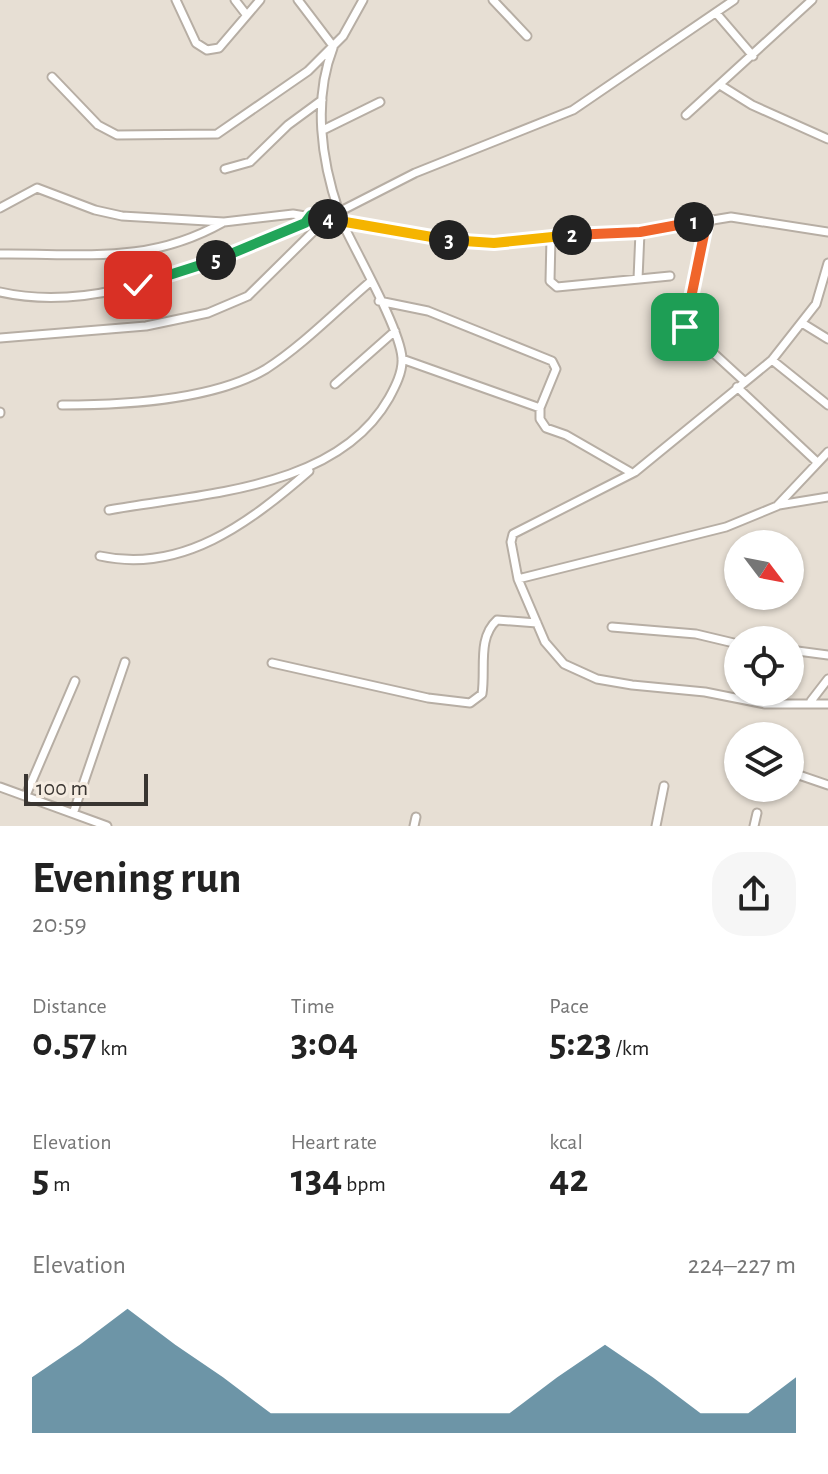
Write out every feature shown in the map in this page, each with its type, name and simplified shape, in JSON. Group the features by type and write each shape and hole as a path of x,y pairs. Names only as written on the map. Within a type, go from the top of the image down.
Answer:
{"street":[{"path":"176,0 196,43 207,50 219,48 245,13 260,0"},
{"path":"235,0 245,13"},
{"path":"298,0 333,46"},
{"path":"52,77 107,132 172,137 217,134 308,71 343,36 363,0"},
{"path":"493,0 527,36"},
{"path":"500,7 507,0"},
{"path":"0,338 146,326 208,313 248,296 327,218 415,173 573,110 734,0"},
{"path":"686,115 812,0"},
{"path":"717,14 753,56"},
{"path":"333,46 324,70 323,130 327,177 339,212"},
{"path":"720,85 752,105 828,139"},
{"path":"225,169 250,162 288,125 322,100"},
{"path":"323,130 380,102"},
{"path":"0,208 42,188 63,200 122,216 224,222 293,214 311,215 343,224 494,243 640,232 731,217 828,232"},
{"path":"0,292 30,297 60,296 138,285 181,274 305,223 311,215"},
{"path":"707,220 685,327 744,381"},
{"path":"0,254 149,253 178,245 224,222"},
{"path":"100,556 125,561 163,559 199,549 278,497 313,467 361,435 382,411 397,383 402,359 395,331 343,224"},
{"path":"638,279 640,232"},
{"path":"551,237 553,285 670,276"},
{"path":"828,263 826,280 816,304 772,360 660,455 632,473 513,534 511,542 518,579 555,656 564,664 597,679 765,704 801,705 811,701 828,679"},
{"path":"62,405 137,405 224,385 263,370 370,282"},
{"path":"379,301 428,311 552,361 556,369 540,408 540,419 546,428 566,435 632,473"},
{"path":"802,323 828,339"},
{"path":"335,384 395,331"},
{"path":"402,359 540,408"},
{"path":"772,360 828,405"},
{"path":"737,387 817,462"},
{"path":"777,506 828,452"},
{"path":"109,510 273,480 313,467"},
{"path":"518,579 697,535 777,506 828,497"},
{"path":"272,663 428,698 470,703 482,694 485,639 492,624 497,620 537,623"},
{"path":"612,627 696,634 724,641"},
{"path":"804,652 828,655"},
{"path":"74,811 125,662"},
{"path":"26,795 75,681"},
{"path":"811,701 828,704"},
{"path":"804,777 828,785"},
{"path":"656,826 664,786"},
{"path":"0,787 74,811 107,826"},
{"path":"754,826 757,813"},
{"path":"414,826 416,817"}],"route":[{"path":"138,285 181,274 305,223 311,215 343,224 449,240 494,243 565,235 640,232 707,220 685,327"}]}
